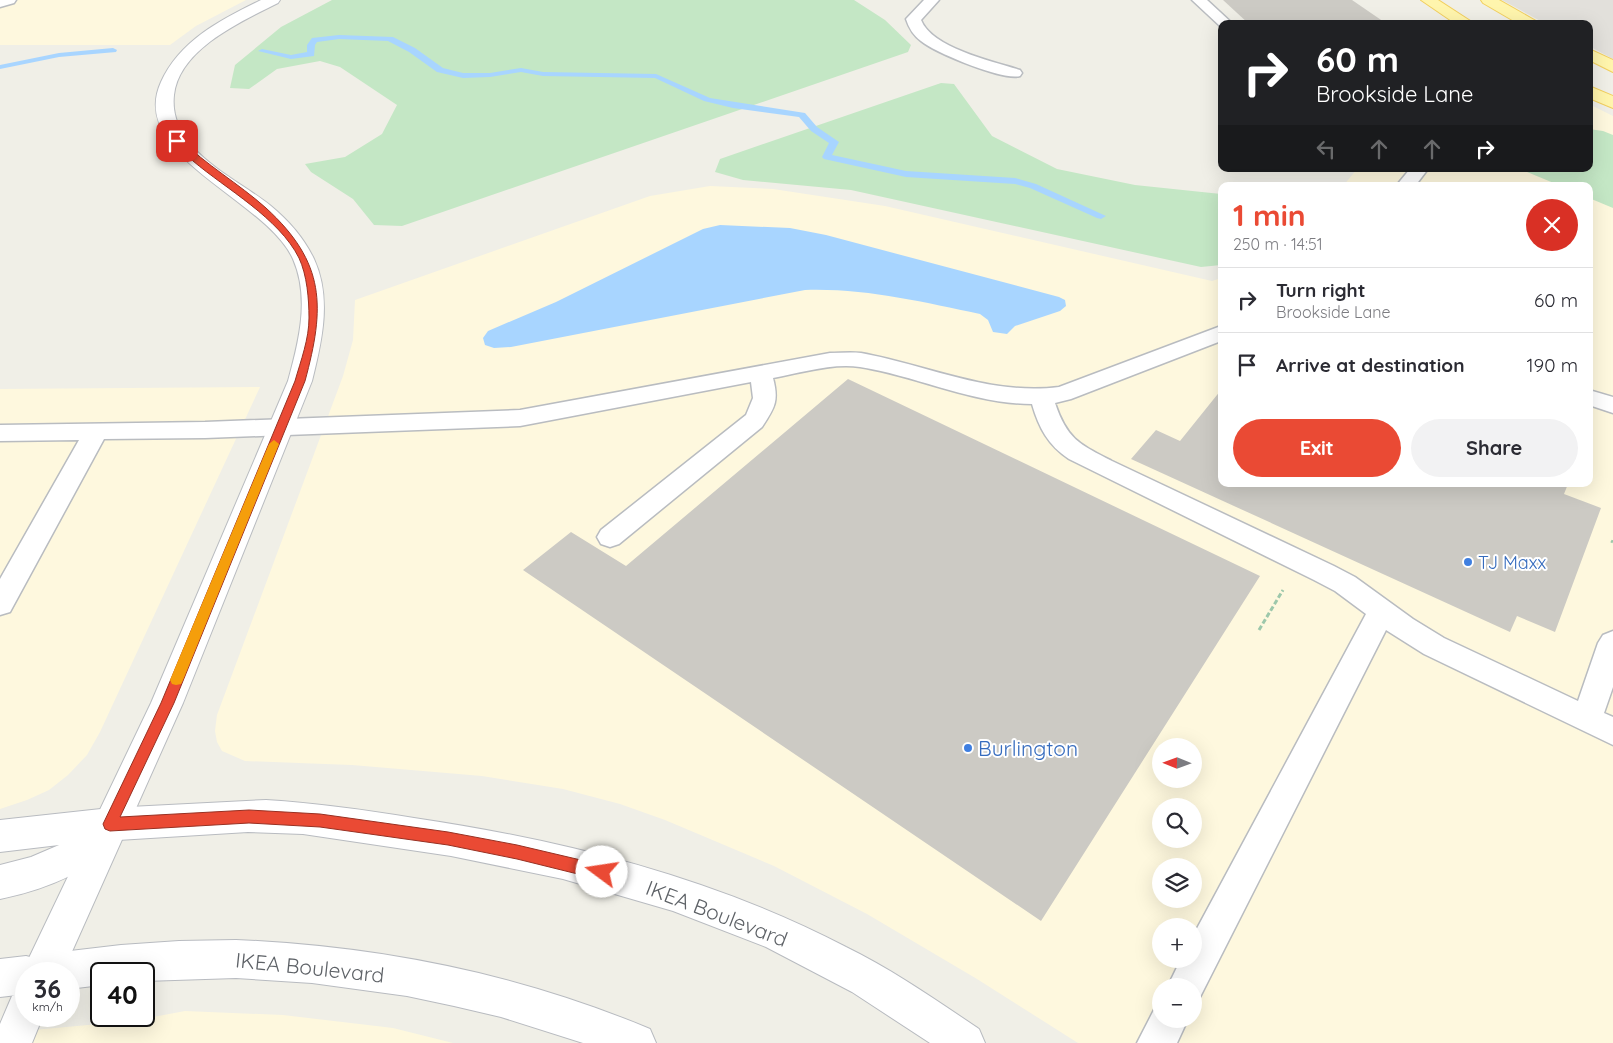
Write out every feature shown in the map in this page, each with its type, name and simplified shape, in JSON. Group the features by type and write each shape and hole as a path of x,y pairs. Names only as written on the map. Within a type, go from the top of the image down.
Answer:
{"main road":[{"path":"1428,0 1460,20"},
{"path":"1488,0 1524,20"},
{"path":"1593,56 1613,67"},
{"path":"1593,94 1613,103"}],"street":[{"path":"42,962 167,703 300,381 310,344 314,318 312,295 303,258 281,227 263,210 184,150 171,132 165,118 165,93 169,81 174,70 192,49 222,26 273,0"},
{"name":"IKEA Boulevard","path":"0,836 110,824 249,816 320,820 448,838 517,852 602,872 675,894 737,916 832,960 965,1043"},
{"path":"0,882 21,878 48,869 72,857 100,836 110,824"},
{"name":"IKEA Boulevard","path":"80,969 163,961 229,959 265,960 363,970 507,1000 561,1016 636,1043"},
{"name":"IKEA Boulevard","path":"0,978 15,976"},
{"path":"12,1043 19,1027"}],"lane":[{"path":"0,3 9,0"},
{"path":"932,0 913,19 913,24 917,31 932,42 953,52 1014,73"},
{"path":"1199,0 1222,20"},
{"path":"1408,182 1417,172"},
{"path":"0,433 281,427 520,418 830,360 859,360 998,394 1041,397 1063,394 1218,334"},
{"path":"610,537 754,421 764,406 765,395 760,373"},
{"path":"1041,397 1050,426 1056,437 1070,450 1324,573 1344,584 1381,612 1434,646 1600,726 1613,644"},
{"path":"1593,398 1613,405"},
{"path":"0,604 96,432"},
{"path":"1190,978 1381,612"},
{"path":"1156,1043 1164,1028"}],"path":[{"path":"1259,630 1284,588"}],"shaded area":[{"path":"0,0 246,0 196,26 170,45 0,45"},
{"path":"1502,0 1613,0 1613,59 1593,48 1593,20 1539,20"},
{"path":"1593,106 1613,116 1613,1043 1078,1043 977,979 867,914 774,866 665,820 620,804 563,789 482,776 352,765 245,761 222,751 217,742 215,731 217,715 343,376 353,340 355,300 650,196 710,186 773,189 885,206 1212,281 1218,279 1218,487 1593,487 1593,182 1346,182 1355,172 1593,172"},
{"path":"260,387 100,732 87,755 68,775 49,790 0,809 0,389"},
{"path":"185,1011 283,1015 393,1028 453,1043 0,1043 0,1033 90,1025 90,1027 155,1027 155,1017"}],"green space":[{"path":"332,0 854,0 885,20 911,45 908,52 402,226 374,225 353,199 311,172 305,164 345,157 382,134 397,105 340,67 320,61 277,69 249,89 230,88 235,65 281,27"},
{"path":"941,83 954,84 992,136 1057,169 1135,185 1218,194 1218,265 1201,267 851,190 743,180 715,172 720,159"},
{"path":"1593,130 1613,135 1613,208 1593,200 1593,182 1551,182 1527,172 1593,172"}],"water":[{"path":"720,225 790,228 826,235 1059,297 1065,300 1066,306 1060,311 1015,326 1007,334 993,332 988,320 980,314 850,291 805,290 511,347 494,348 485,345 483,338 488,331 556,302 703,229"}],"building":[{"path":"1223,0 1352,0 1381,20 1245,20"},
{"name":"Burlington","path":"848,379 1260,576 1157,738 1152,738 1152,746 1041,921 523,570 571,532 626,566"},
{"name":"TJ Maxx","path":"1218,394 1218,487 1567,487 1564,494 1601,508 1555,632 1517,616 1510,632 1131,459 1156,430 1180,441"}],"waterway":[{"path":"262,51 291,57 311,54 311,45 315,40 339,37 390,39 412,50 440,70 463,76 490,75 521,70 543,74 656,76 690,93 720,103 802,115 814,129 834,142 827,157 906,174 1015,181 1033,186 1101,216"},
{"path":"0,67 59,55 113,50"}],"slow traffic":[{"path":"176,680 274,444"}],"place":[{"name":"TJ Maxx","path":"1468,562"},
{"name":"Burlington","path":"968,748"}],"route":[{"path":"177,141 184,150 263,210 281,227 293,242 303,258 309,275 314,318 310,344 300,381 167,703 110,824 249,816 320,820 448,838 602,872"}]}
